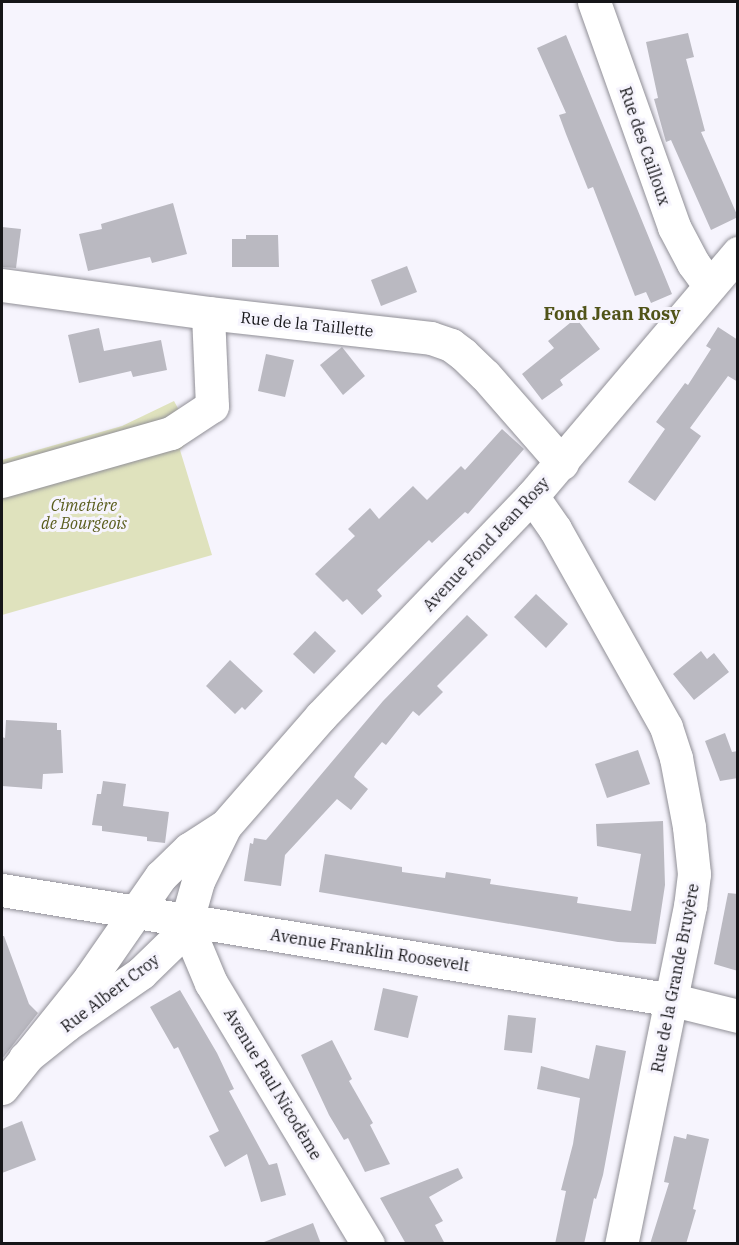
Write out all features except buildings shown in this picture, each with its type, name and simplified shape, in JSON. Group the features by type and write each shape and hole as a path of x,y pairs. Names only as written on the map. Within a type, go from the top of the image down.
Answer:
{"street":[{"name":"Rue des Cailloux","path":"594,2 674,227 693,263 709,285"},
{"name":"Avenue Fond Jean Rosy","path":"187,920 198,880 225,826 321,716 562,463 738,253"},
{"name":"Rue de la Taillette","path":"2,285 208,313 431,338 451,345 485,375 562,463"},
{"path":"2,481 171,433 212,406 208,313"},
{"name":"Rue de la Grande Bruyère","path":"532,496 555,529 666,727 676,758 689,827 694,874 673,1000 621,1244"},
{"name":"Avenue Fond Jean Rosy","path":"134,912 161,876 189,849 225,826"},
{"name":"Avenue Franklin Roosevelt","path":"2,890 673,1000 738,1016"},
{"name":"Rue Albert Croy","path":"2,1088 90,978 134,912"},
{"name":"Rue Albert Croy","path":"25,1058 66,1025 141,974 178,937 187,920"},
{"name":"Avenue Paul Nicodème","path":"187,920 193,928 195,945 211,983 368,1244"}],"green space":[{"name":"Cimetière de Bourgeois","path":"174,401 193,436 180,450 212,555 2,615 2,460 122,426"}],"district":[{"name":"Fond Jean Rosy","path":"612,314"}]}
